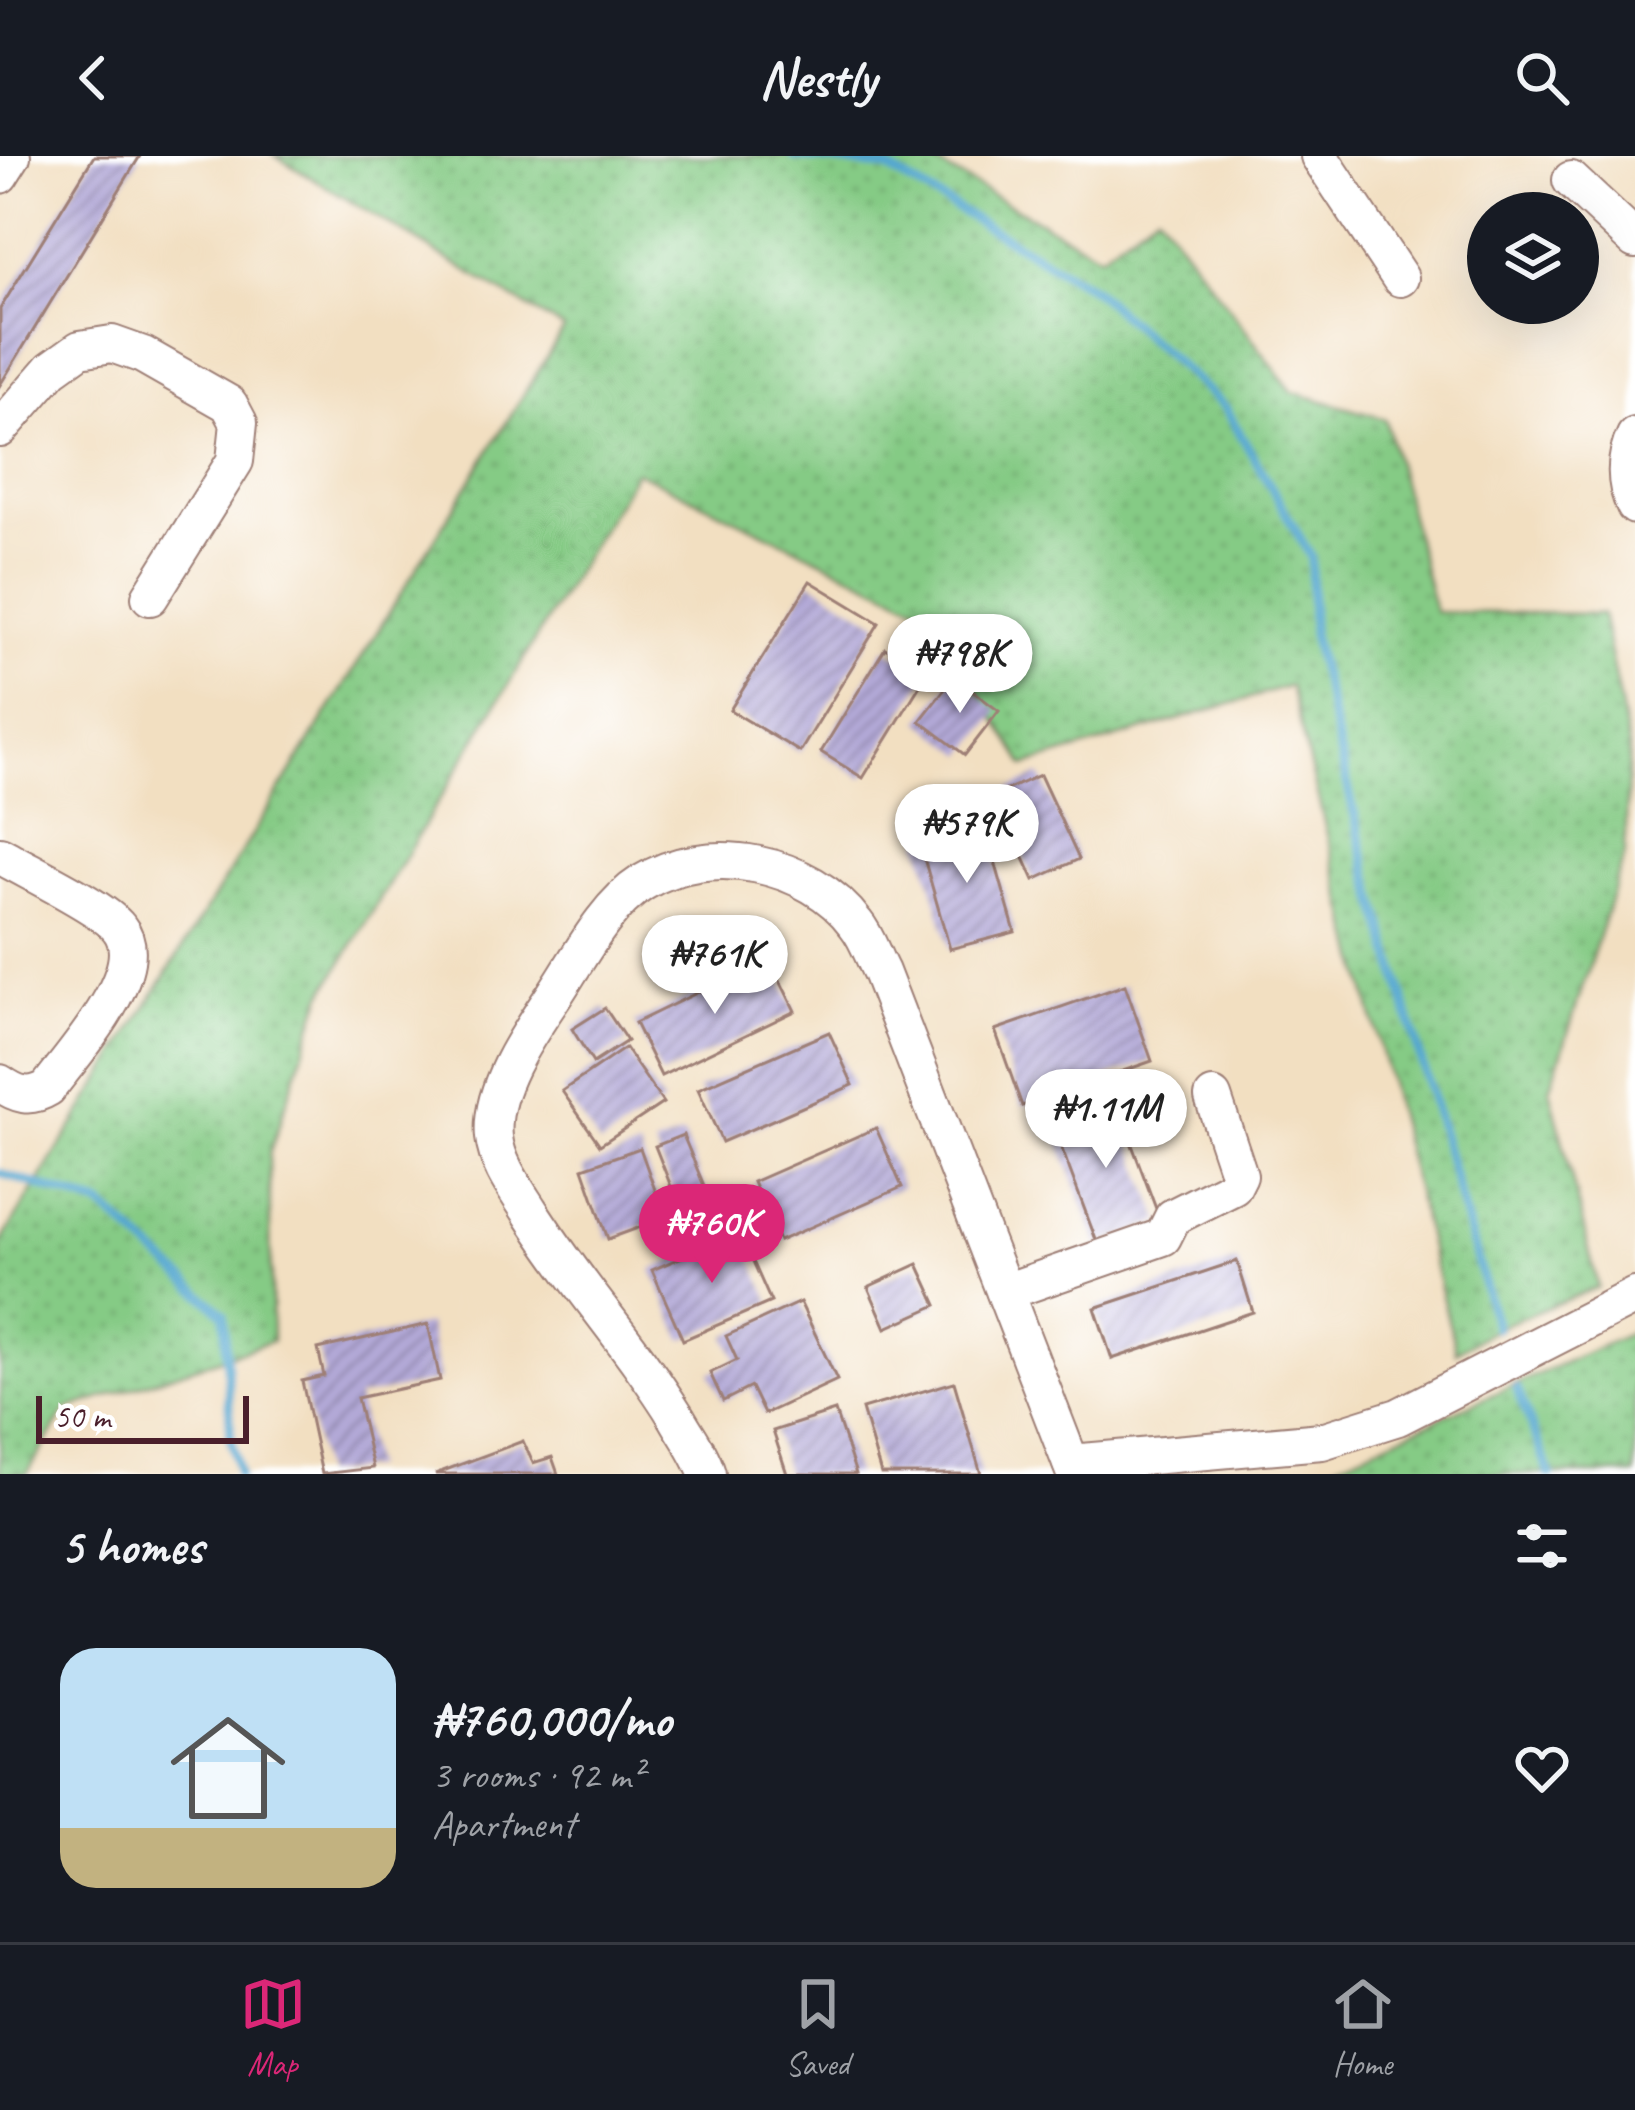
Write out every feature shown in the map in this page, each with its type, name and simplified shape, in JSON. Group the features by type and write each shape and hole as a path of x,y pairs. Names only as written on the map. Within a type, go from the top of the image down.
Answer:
{"street":[{"path":"0,175 12,156"},
{"path":"1319,156 1400,278"},
{"path":"1571,180 1635,240"},
{"path":"0,428 52,369 80,349 112,344 143,355 229,404 238,423 235,461 150,597"},
{"path":"1635,436 1628,450 1627,490 1635,506"},
{"path":"0,855 120,928 129,954 118,990 48,1088 34,1096 13,1093 0,1083"},
{"path":"707,1474 645,1366 559,1257 496,1153 494,1129 498,1100 537,1021 602,923 640,884 680,866 732,860 777,868 825,892 857,924 881,972 1073,1469 1322,1442 1398,1417 1624,1303"},
{"path":"1005,1292 1163,1237 1172,1217 1233,1187 1239,1174 1213,1097"}],"green space":[{"path":"275,156 930,156 1100,255 1157,212 1292,392 1385,419 1435,612 1602,614 1629,750 1625,854 1550,1089 1598,1287 1496,1328 1456,1352 1290,686 1025,766 928,611 636,471 322,996 269,1155 272,1341 66,1410 27,1474 0,1474 0,1244 564,329"},
{"path":"1635,1331 1635,1474 1314,1474"}],"building":[{"path":"94,156 140,156 0,385 0,309"},
{"path":"810,581 879,623 800,752 730,710"},
{"path":"885,648 927,674 863,778 821,752"},
{"path":"954,677 999,711 965,755 920,721"},
{"path":"1040,775 1079,859 1034,880 995,795"},
{"path":"984,823 1015,932 950,949 919,841"},
{"path":"769,958 795,1011 661,1076 635,1023"},
{"path":"1125,985 1152,1061 1022,1106 995,1030"},
{"path":"605,1008 627,1041 593,1063 572,1029"},
{"path":"829,1032 853,1085 722,1142 698,1089"},
{"path":"625,1048 663,1103 600,1145 562,1091"},
{"path":"1114,1097 1161,1222 1098,1245 1051,1120"},
{"path":"876,1128 902,1187 779,1241 753,1182"},
{"path":"683,1135 707,1193 678,1204 655,1146"},
{"path":"640,1148 665,1218 608,1239 583,1168"},
{"path":"740,1232 771,1302 683,1340 652,1270"},
{"path":"1237,1261 1253,1312 1112,1359 1095,1308"},
{"path":"918,1264 937,1305 886,1328 868,1287"},
{"path":"800,1302 837,1380 764,1414 751,1387 723,1401 710,1373 737,1360 726,1336"},
{"path":"428,1324 440,1380 357,1398 373,1468 322,1474 302,1381 324,1376 318,1349"},
{"path":"954,1382 981,1474 881,1474 862,1409"},
{"path":"835,1411 856,1474 787,1474 773,1431"},
{"path":"523,1441 533,1463 552,1457 558,1474 435,1474"}],"waterway":[{"path":"793,156 887,168 1093,289 1225,407 1311,557 1312,634 1367,867 1496,1328"},
{"path":"0,1173 102,1206 224,1314 231,1441 239,1474"},
{"path":"1517,1389 1550,1474"}]}
